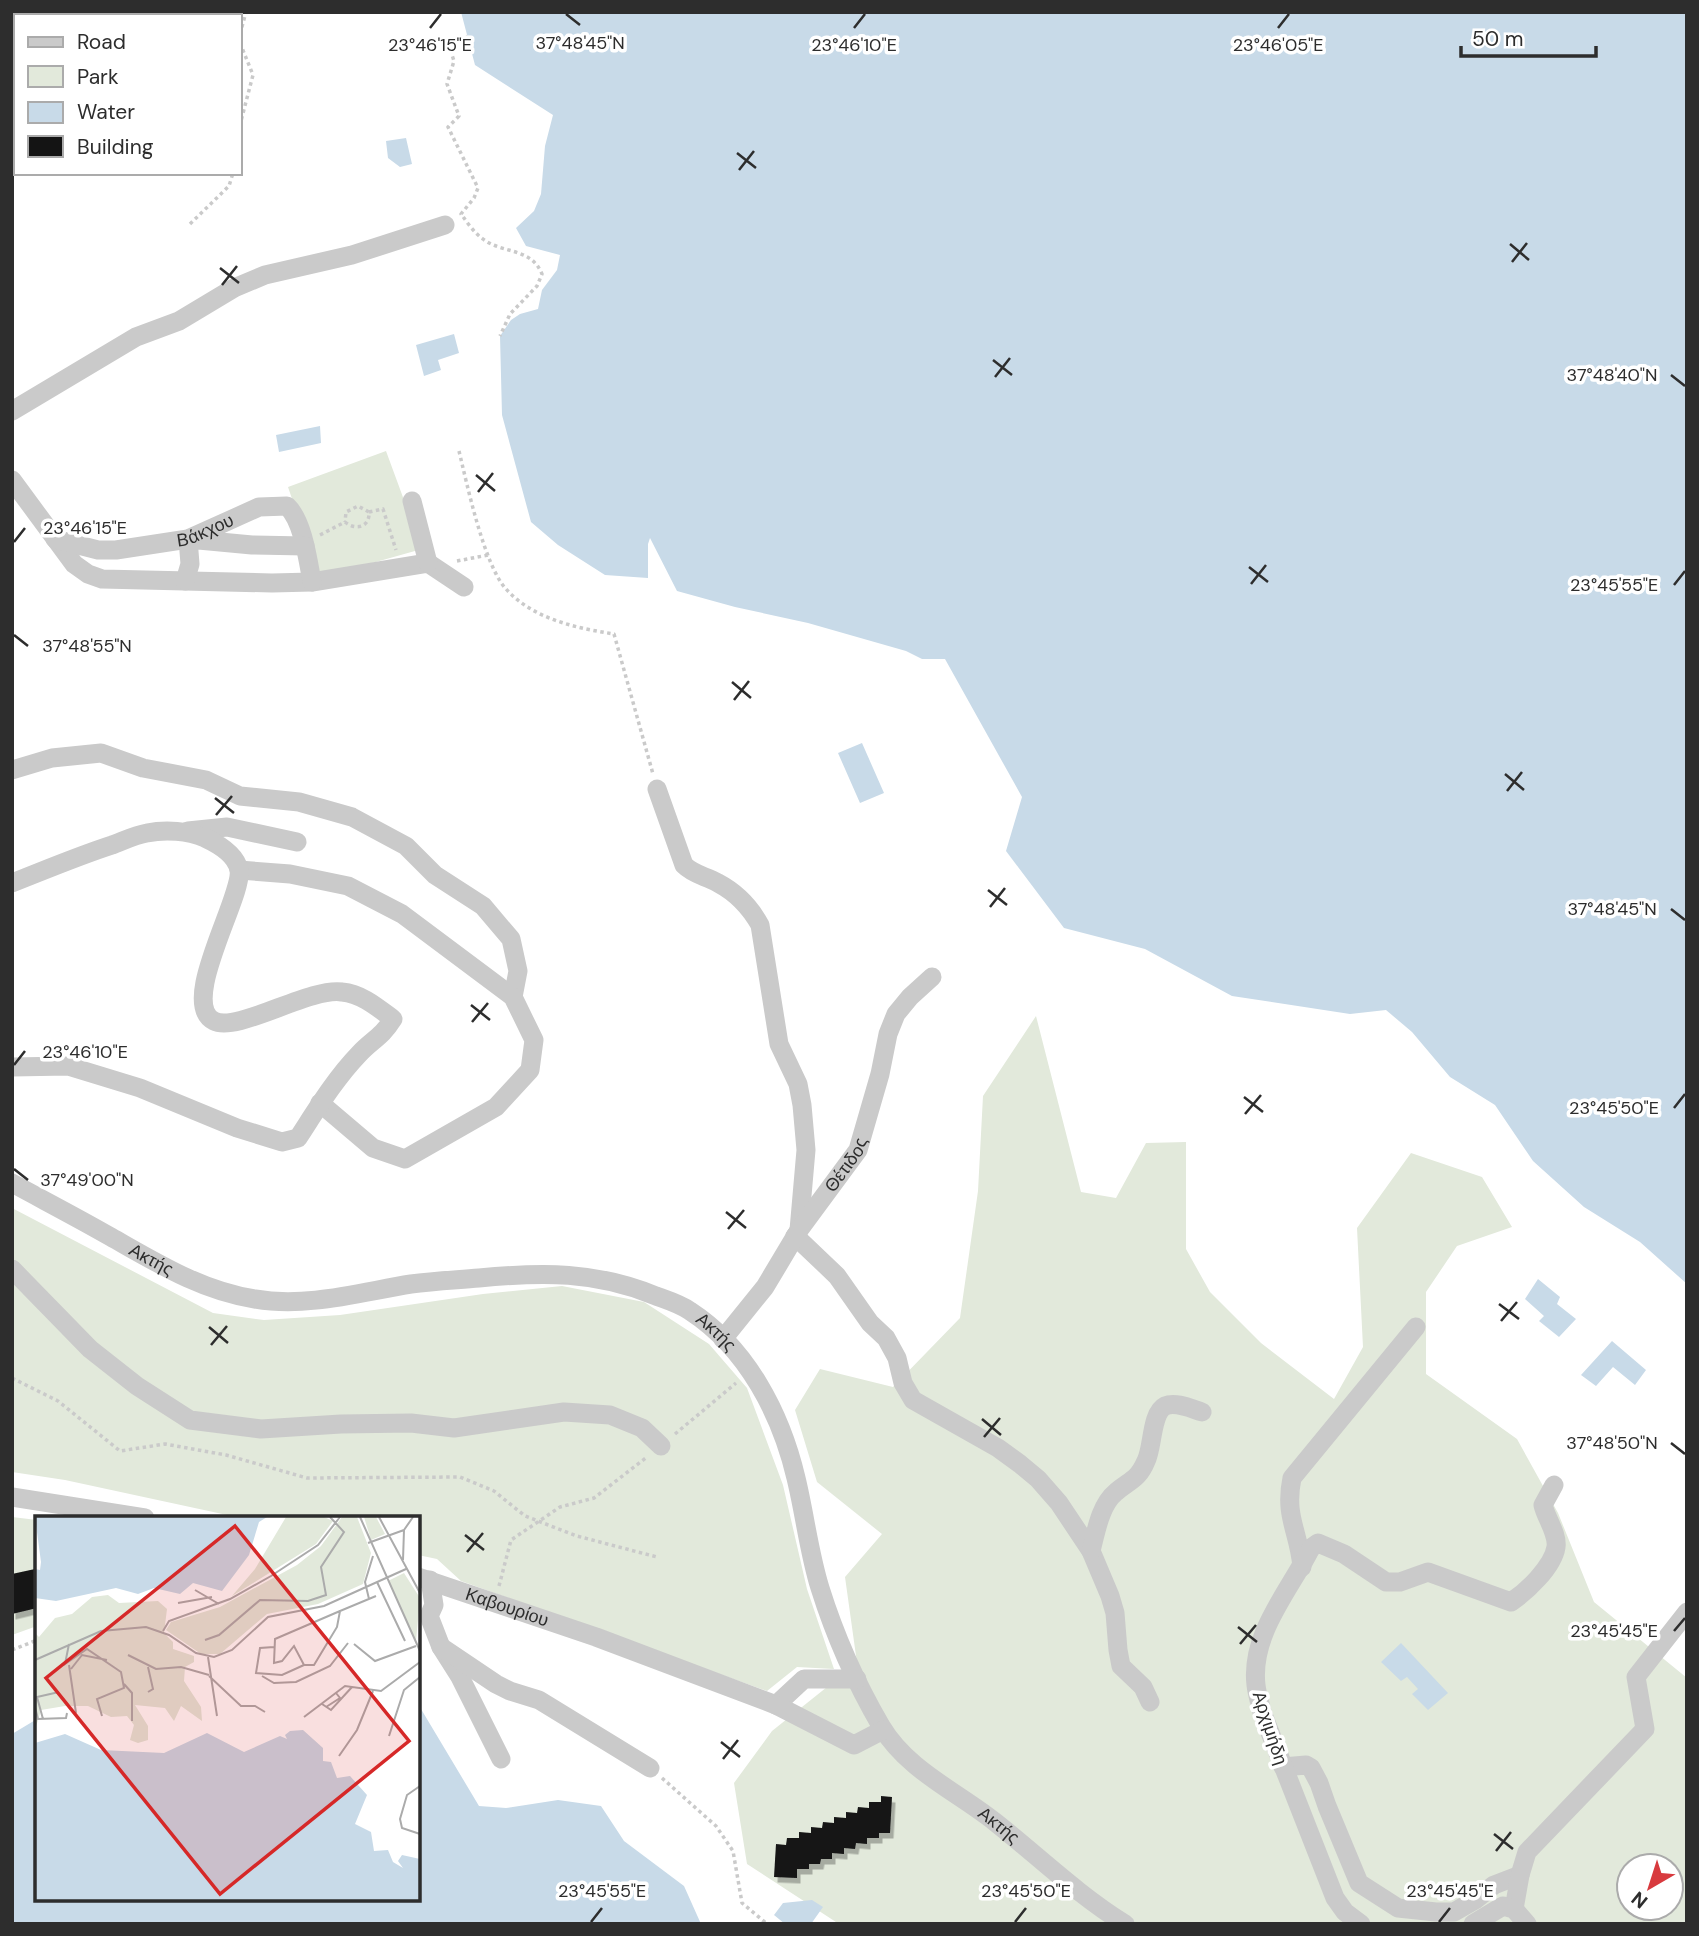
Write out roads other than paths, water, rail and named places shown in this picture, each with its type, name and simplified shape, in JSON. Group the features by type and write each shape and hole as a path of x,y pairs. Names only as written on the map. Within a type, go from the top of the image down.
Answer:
{"street":[{"path":"12,411 136,337 178,321 234,289 265,275 352,255 445,225"},
{"path":"12,480 74,564 88,574 102,579 312,582 428,563"},
{"path":"412,501 428,563 464,587"},
{"name":"Βάκχου","path":"55,539 97,550 188,539 259,507 287,506 293,512 307,543"},
{"path":"185,581 190,564 188,539 251,545 307,543 312,582"},
{"path":"12,770 52,758 101,753 143,768 206,780 240,796 299,802 352,817 406,846 435,875 482,906 511,939 519,971 513,997"},
{"path":"657,789 684,865 692,873 717,882 734,893 751,909 760,925 779,1044 798,1084 802,1105 806,1150 797,1233 837,1276 870,1322 886,1338 897,1358 903,1383 913,1400 998,1448 1038,1479 1059,1503 1091,1551 1115,1613 1122,1666 1143,1687 1150,1702"},
{"path":"12,883 148,832 184,832 227,827 297,842"},
{"path":"12,1067 68,1066 140,1088 237,1128 282,1142 298,1138 320,1104 360,1053 382,1035 393,1019 369,1000 341,991 314,995 240,1020 217,1023 209,1019 205,1009 204,991 211,956 237,886 239,870 225,849 205,838 184,832"},
{"path":"239,870 290,874 348,886 402,914 513,997 534,1040 530,1070 496,1107 405,1159 373,1148 320,1104"},
{"name":"Θέτιδος","path":"723,1339 765,1287 797,1233 858,1150 880,1074 888,1034 896,1014 932,977"},
{"name":"Ακτής","path":"12,1183 184,1277 225,1293 258,1300 297,1301 415,1284 559,1273 601,1278 638,1288 689,1310 723,1339 751,1370 786,1443 820,1587 857,1679 883,1730 903,1754 926,1774 993,1820 1100,1908 1125,1924"},
{"path":"12,1269 90,1349 137,1385 190,1420 261,1429 411,1423 454,1428 564,1412 610,1415 642,1428 661,1446"},
{"path":"1302,1567 1300,1548 1289,1512 1292,1478 1416,1327"},
{"path":"1091,1551 1099,1521 1109,1501 1116,1491 1139,1476 1148,1458 1157,1415 1164,1406 1175,1404 1202,1412"},
{"name":"Αρχιμήδη","path":"1361,1924 1345,1912 1335,1898 1262,1712 1256,1684 1256,1664 1268,1623 1311,1548 1318,1542 1344,1554 1386,1581 1400,1582 1428,1572 1511,1602 1537,1579 1556,1547 1543,1505 1554,1485"},
{"path":"12,1497 132,1516"},
{"path":"424,1578 434,1605 429,1616 441,1647 460,1676 502,1759"},
{"name":"Καβουρίου","path":"424,1578 596,1637 776,1705 854,1745 883,1730"},
{"path":"1520,1916 1520,1875 1527,1852 1645,1729 1636,1678 1687,1612"},
{"path":"441,1647 496,1684 539,1700 650,1768"},
{"path":"776,1705 804,1679 857,1679"},
{"path":"1283,1767 1306,1765 1311,1768 1320,1783 1359,1883 1398,1908 1454,1912 1494,1885 1520,1875"},
{"path":"1473,1924 1503,1906 1520,1916"}],"water":[{"path":"461,12 1687,12 1687,1284 1640,1242 1584,1207 1533,1161 1495,1105 1450,1077 1412,1032 1386,1010 1350,1014 1232,996 1145,949 1064,928 1006,851 1022,797 945,659 922,659 906,651 808,623 677,591 650,538 648,578 605,575 558,545 531,522 502,415 500,336 511,320 520,314 538,309 542,290 557,270 560,255 526,246 516,228 534,211 541,194 545,146 553,115 475,65"},
{"path":"406,138 412,164 400,167 388,158 386,141"},
{"path":"454,334 459,353 438,360 441,370 424,376 416,345"},
{"path":"320,426 321,443 279,452 276,435"},
{"path":"862,743 884,793 860,803 838,753"},
{"path":"1538,1279 1560,1297 1557,1304 1576,1319 1559,1337 1539,1321 1544,1316 1525,1299"},
{"path":"1612,1341 1646,1370 1635,1385 1613,1367 1596,1386 1581,1375"},
{"path":"1401,1643 1448,1693 1428,1710 1412,1694 1418,1689 1407,1677 1401,1681 1381,1662"},
{"path":"420,1707 479,1806 506,1808 558,1800 601,1806 624,1841 684,1886 701,1924 12,1924 12,1734 35,1720 35,1901 420,1901"},
{"path":"812,1900 823,1907 811,1924 785,1924 774,1915 783,1903"}]}
